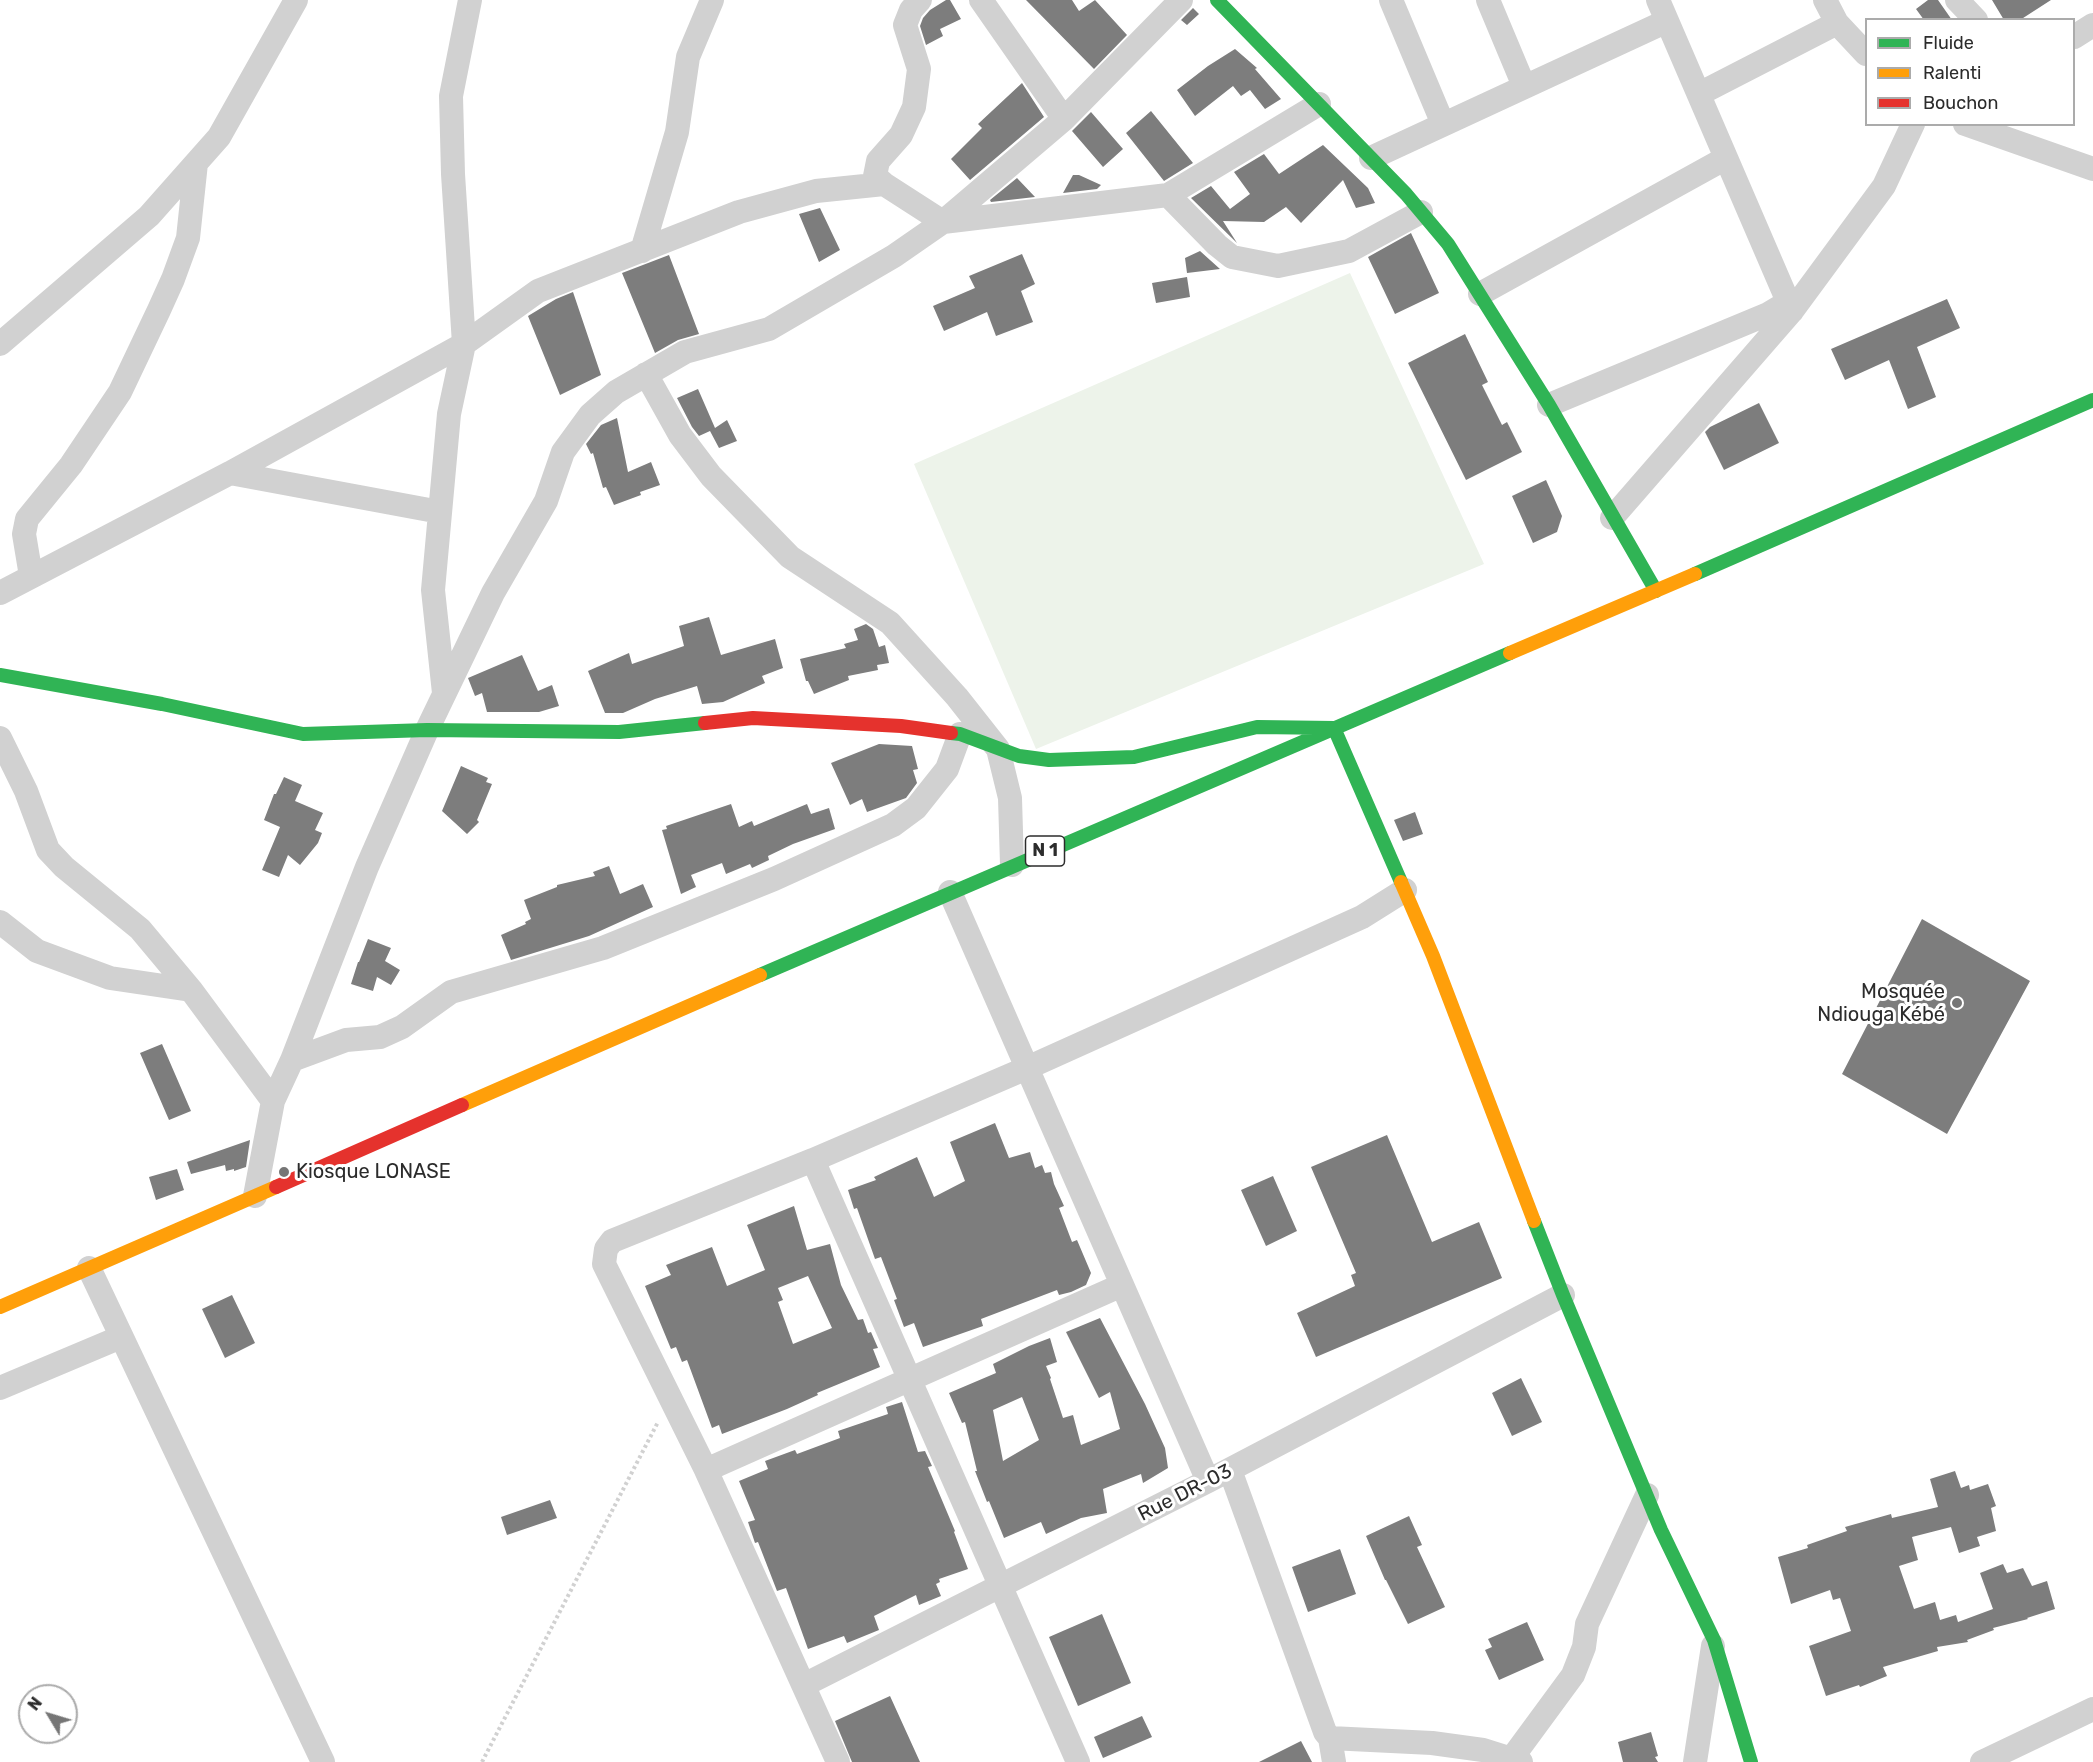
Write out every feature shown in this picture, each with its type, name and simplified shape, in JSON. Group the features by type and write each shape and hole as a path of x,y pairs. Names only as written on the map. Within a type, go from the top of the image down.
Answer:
{"main road":[{"path":"1217,0 1371,158 1448,244 1549,405 1656,591"},
{"name":"N 1","path":"0,1307 1012,865 1656,591 2093,400"},
{"path":"0,675 162,704 303,734 427,730 619,732 753,718 901,726 960,734 1019,756 1049,760 1134,757 1257,727 1334,728 1433,956 1563,1295 1661,1530 1714,1640 1751,1762"}],"street":[{"path":"0,344 148,216 219,137 296,0"},
{"path":"444,693 433,590 449,414 464,344 453,174 451,96 470,0"},
{"path":"642,251 677,132 688,57 712,0"},
{"path":"920,0 910,10 905,25 919,69 914,107 901,135 878,161 875,176 943,222 1168,195 1319,104"},
{"path":"981,0 1064,119"},
{"path":"255,1196 273,1101 292,1060 367,867 444,693 493,593 546,501 563,452 590,415 616,392 685,352 769,329 894,256 943,222 1064,119 1182,0"},
{"path":"1391,0 1443,124"},
{"path":"1488,0 1524,86"},
{"path":"1956,0 1974,18"},
{"path":"1699,94 1832,9 1865,53"},
{"path":"1371,158 1524,86 1663,10 1790,307"},
{"path":"2075,36 2093,25"},
{"path":"1612,518 1790,307 1884,186 1912,126"},
{"path":"1971,126 2093,169"},
{"path":"1480,294 1726,158"},
{"path":"32,576 24,534 27,519 92,436 120,392 149,331 173,279 188,238 196,163"},
{"path":"0,593 230,473 464,344 538,291 739,212 816,191 884,184"},
{"path":"1168,195 1217,245 1232,257 1278,266 1348,251 1421,212"},
{"path":"1549,405 1768,314 1790,307"},
{"path":"646,374 680,435 711,476 790,557 890,623 957,697 998,749 1010,798 1012,865"},
{"path":"230,473 440,512"},
{"path":"292,1060 346,1040 380,1037 402,1027 451,992 603,948 774,879 892,825 916,808 947,769 960,734"},
{"path":"0,738 26,791 48,850 64,867 140,929 191,990 273,1101"},
{"path":"838,1762 706,1470 604,1264 606,1249 612,1241 813,1160 1027,1068 1362,917 1405,890"},
{"path":"950,892 1208,1482"},
{"path":"0,922 37,951 110,978 191,990"},
{"path":"813,1160 1078,1762"},
{"path":"89,1269 322,1762"},
{"path":"706,1470 1122,1285"},
{"name":"Rue DR-03","path":"804,1685 1208,1482 1563,1295"},
{"path":"0,1388 121,1337"},
{"path":"1230,1470 1325,1732 1330,1738 1334,1762"},
{"path":"1330,1738 1432,1743 1483,1750 1514,1761 1573,1675 1584,1647 1587,1624 1647,1496"},
{"path":"1695,1762 1714,1640"},
{"path":"1982,1762 2093,1709"}],"path":[{"path":"482,1762 670,1399"}],"shaded area":[{"path":"1350,273 1484,564 1036,749 914,464"}],"building":[{"path":"950,0 961,19 940,29 943,36 926,45 920,26 923,18 930,10"},
{"path":"1026,0 1072,0 1079,11 1095,0 1127,35 1094,69"},
{"path":"1928,0 1938,0 1951,18 1923,18 1916,9"},
{"path":"1992,0 2051,0 2023,18 2003,18"},
{"path":"1193,8 1199,14 1187,25 1181,20"},
{"path":"1235,49 1257,68 1255,69 1281,99 1265,109 1250,90 1241,96 1233,86 1195,116 1177,90"},
{"path":"1022,83 1044,117 970,180 951,159 982,128 978,124"},
{"path":"1151,111 1193,163 1164,181 1126,133"},
{"path":"1091,112 1123,149 1103,167 1072,131"},
{"path":"1323,145 1368,188 1375,203 1356,208 1343,180 1301,223 1286,207 1264,222 1223,221 1237,243 1191,198 1211,186 1230,209 1250,194 1234,172 1264,154 1279,174"},
{"path":"1073,175 1079,175 1101,185 1097,189 1063,193"},
{"path":"1017,178 1035,197 991,202 990,200"},
{"path":"820,208 840,250 819,262 799,214"},
{"path":"1411,233 1439,293 1395,314 1368,257"},
{"path":"1200,251 1220,269 1187,273 1185,258"},
{"path":"1022,254 1035,284 1021,291 1033,322 996,336 987,312 944,331 933,306 975,288 969,276"},
{"path":"669,255 699,334 678,340 655,353 622,273"},
{"path":"1187,277 1190,297 1156,303 1152,283"},
{"path":"573,292 601,375 560,395 528,316 556,299"},
{"path":"1947,299 1960,328 1917,347 1936,397 1908,409 1889,360 1845,380 1831,349"},
{"path":"1465,334 1488,382 1482,385 1502,425 1507,422 1522,452 1466,480 1408,363"},
{"path":"698,389 715,428 727,420 737,441 719,448 710,431 699,436 692,427 677,398"},
{"path":"1759,403 1779,443 1724,470 1705,432 1710,427"},
{"path":"617,418 628,472 651,462 660,485 614,505 606,487 603,488 593,453 591,454 586,444 601,425"},
{"path":"1546,480 1562,516 1557,532 1533,543 1512,496"},
{"path":"709,617 721,655 775,639 783,668 762,676 765,683 723,702 702,704 697,686 655,699 623,713 605,713 588,671 629,653 632,664 684,646 679,626"},
{"path":"866,624 873,629 879,647 885,645 889,663 877,665 878,670 848,676 849,680 814,694 806,681 800,659 846,648 844,644 858,640 854,629"},
{"path":"522,655 538,691 552,685 559,706 539,712 487,712 482,693 475,696 468,678"},
{"path":"879,744 912,746 918,769 913,770 917,783 906,798 867,812 862,799 850,805 831,763"},
{"path":"461,766 488,778 486,782 492,784 477,820 479,822 467,834 442,811"},
{"path":"284,777 302,785 295,801 323,813 315,830 322,833 318,843 300,865 288,855 279,877 262,870 280,827 264,820 274,794"},
{"path":"731,804 739,827 752,821 754,826 807,804 811,814 829,808 835,829 793,844 768,856 769,860 752,868 750,864 726,874 722,863 691,875 696,887 681,894 662,830 667,829 666,826"},
{"path":"1415,812 1423,834 1403,841 1394,820"},
{"path":"609,866 620,894 643,884 653,907 589,936 511,960 501,935 526,924 525,922 531,919 524,900 557,887 557,885 595,876 593,872"},
{"name":"Mosquée Ndiouga Kébé","path":"1922,919 2030,981 1947,1134 1842,1074"},
{"path":"368,939 391,948 385,961 400,970 391,985 377,977 373,991 351,984"},
{"path":"162,1044 191,1111 169,1120 140,1053"},
{"path":"995,1123 1009,1158 1030,1152 1035,1168 1042,1165 1045,1173 1051,1172 1064,1206 1059,1208 1072,1242 1077,1240 1091,1273 1086,1285 1071,1292 1059,1295 1057,1290 981,1319 983,1326 923,1347 914,1323 904,1327 894,1300 897,1299 881,1257 875,1259 857,1208 854,1209 848,1190 876,1180 874,1177 917,1157 934,1197 965,1181 950,1142"},
{"path":"1387,1135 1432,1242 1479,1222 1502,1278 1316,1357 1297,1313 1355,1286 1351,1275 1356,1273 1311,1167"},
{"path":"250,1140 246,1167 226,1171 225,1165 191,1174 187,1162"},
{"path":"177,1169 184,1190 156,1200 149,1177"},
{"path":"1273,1176 1297,1231 1266,1246 1241,1190"},
{"path":"794,1206 807,1250 830,1244 841,1285 858,1320 863,1319 868,1333 871,1332 878,1348 873,1349 880,1367 817,1393 818,1395 787,1409 722,1434 719,1425 712,1428 687,1360 682,1362 676,1347 671,1349 645,1286 671,1275 666,1265 712,1247 727,1286 765,1270 747,1225","holes":["808,1276 832,1328 793,1344 778,1302 783,1300 778,1288"]},
{"path":"232,1295 255,1343 225,1358 202,1309"},
{"path":"1100,1318 1165,1448 1168,1468 1143,1483 1141,1474 1103,1489 1107,1513 1081,1518 1046,1534 1041,1522 1004,1538 975,1471 977,1471 965,1422 962,1423 949,1393 996,1373 993,1364 1050,1338 1057,1362 1046,1366 1063,1418 1073,1415 1081,1445 1120,1429 1110,1392 1099,1398 1066,1332","holes":["1022,1397 1039,1440 1003,1461 993,1410"]},
{"path":"1521,1378 1542,1422 1512,1436 1492,1393"},
{"path":"902,1402 918,1452 925,1451 932,1466 928,1467 968,1569 939,1579 940,1582 936,1584 941,1596 919,1605 916,1595 874,1616 879,1630 847,1643 844,1636 808,1649 786,1588 777,1591 758,1542 755,1543 748,1522 755,1520 739,1481 768,1469 765,1461 795,1450 797,1454 840,1438 838,1431 888,1414 886,1407"},
{"path":"1955,1471 1961,1488 1969,1485 1970,1490 1988,1484 1996,1506 1991,1508 1996,1531 1977,1537 1980,1546 1959,1553 1951,1527 1912,1537 1918,1560 1899,1566 1914,1609 1935,1602 1940,1620 1956,1615 1958,1622 1993,1609 1980,1573 2003,1564 2007,1573 2023,1568 2032,1586 2047,1581 2055,1609 1993,1628 1994,1630 1967,1640 1968,1642 1937,1647 1938,1651 1883,1667 1887,1676 1860,1687 1859,1685 1826,1696 1809,1646 1851,1631 1840,1598 1833,1600 1830,1590 1791,1604 1778,1557 1808,1548 1807,1545 1847,1531 1845,1527 1891,1514 1892,1518 1938,1507 1930,1479"},
{"path":"550,1500 557,1518 507,1535 501,1517"},
{"path":"1409,1516 1422,1545 1417,1547 1445,1607 1408,1624 1385,1580 1366,1536"},
{"path":"1340,1549 1356,1594 1308,1612 1292,1567"},
{"path":"1102,1614 1131,1683 1078,1706 1049,1637"},
{"path":"1527,1622 1544,1660 1499,1680 1485,1650 1492,1647 1488,1639"},
{"path":"890,1696 920,1762 852,1762 835,1721"},
{"path":"1142,1716 1152,1737 1103,1758 1094,1737"},
{"path":"1651,1732 1658,1762 1623,1762 1618,1742"},
{"path":"1301,1741 1312,1762 1259,1762"}],"traffic: fast":[{"path":"1217,0 1406,194 1448,244 1549,405 1656,591"},
{"path":"1695,574 2093,400"},
{"path":"760,975 1510,653"},
{"path":"0,675 162,704 303,734 427,730 619,732 705,723"},
{"path":"951,733 960,734 1019,756 1049,760 1134,757 1257,727 1334,728 1401,882"},
{"path":"1534,1221 1661,1530 1714,1640 1751,1762"}],"traffic: slow":[{"path":"1510,653 1695,574"},
{"path":"1401,882 1433,956 1534,1221"},
{"path":"462,1105 760,975"},
{"path":"0,1307 276,1187"}],"traffic: jam":[{"path":"705,723 753,718 901,726 951,733"},
{"path":"276,1187 462,1105"}],"place":[{"name":"Mosquée Ndiouga Kébé","path":"1957,1003"},
{"name":"Kiosque LONASE","path":"284,1172"}]}
